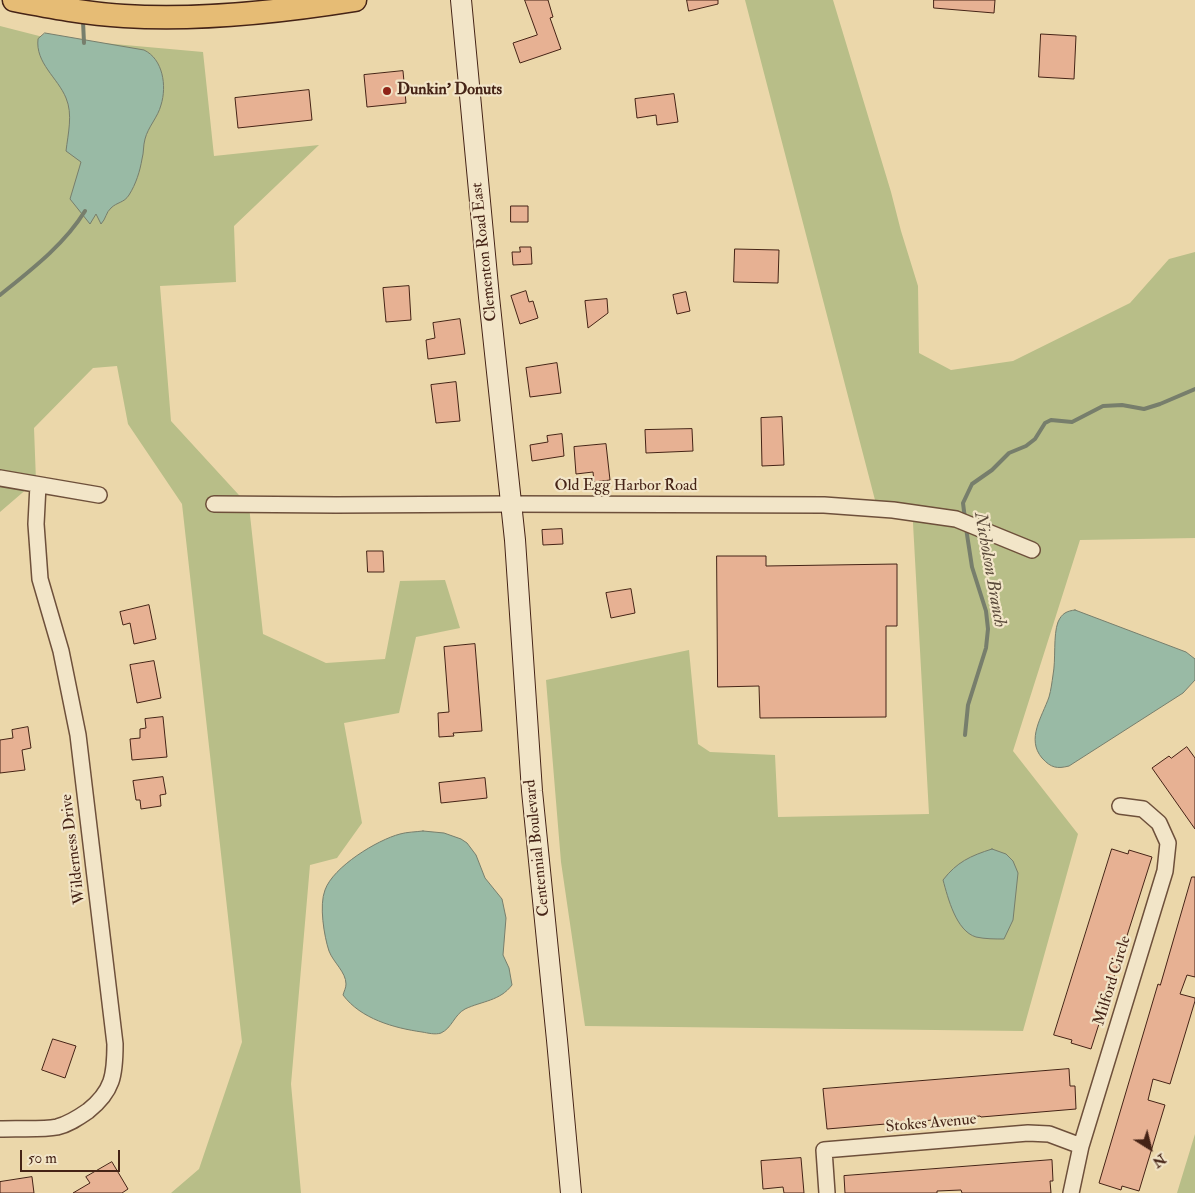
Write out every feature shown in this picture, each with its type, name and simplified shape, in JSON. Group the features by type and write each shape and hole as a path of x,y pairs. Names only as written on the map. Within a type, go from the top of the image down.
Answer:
{"main road":[{"path":"14,0 67,10 122,16 170,17 227,15 355,0"},
{"name":"Clementon Road East","path":"461,0 511,504"},
{"name":"Centennial Boulevard","path":"511,504 532,791 558,1040 570,1193"}],"street":[{"path":"0,478 99,495"},
{"name":"Wilderness Drive","path":"0,1129 56,1127 74,1121 100,1101 108,1090 115,1063 115,1044 78,735 61,651 40,579 36,524 38,485"},
{"name":"Old Egg Harbor Road","path":"214,504 824,505 893,510 956,520 1032,550"},
{"name":"Milford Circle","path":"1071,1193 1081,1146 1165,871 1168,853 1168,843 1159,823 1143,809 1120,806"},
{"name":"Stokes Avenue","path":"827,1193 824,1150 1028,1133 1049,1134 1081,1146"}],"green space":[{"path":"745,0 833,0 918,286 919,353 951,370 1013,361 1130,303 1169,259 1195,252 1195,538 1080,540 1013,751 1078,834 1023,1031 585,1026 561,862 546,680 689,650 698,744 710,752 775,755 778,817 929,814 912,505 875,500"},
{"path":"0,26 47,38 203,52 214,156 319,145 234,226 236,282 160,286 171,421 249,506 263,634 326,663 385,659 400,581 445,580 460,628 416,637 399,713 344,723 362,823 337,858 310,865 291,1084 301,1193 171,1193 199,1169 242,1042 182,504 128,424 117,366 93,368 34,428 36,481 0,512"},
{"path":"1195,1134 1195,1193 1177,1193"}],"shaded area":[{"path":"45,33 144,50 156,60 162,74 163,98 158,114 146,135 136,182 127,198 109,210 101,224 96,214 90,224 70,199 81,162 66,151 69,124 68,104 40,56 38,39"},
{"path":"1075,610 1186,652 1195,659 1195,680 1183,693 1069,766 1058,767 1051,766 1042,758 1037,751 1035,736 1050,692 1054,669 1056,627 1061,616"},
{"path":"423,831 444,833 467,843 476,855 485,878 502,899 506,918 503,955 509,968 512,985 496,998 465,1009 445,1031 436,1034 389,1025 369,1016 350,1003 343,995 346,984 344,975 329,951 322,912 325,890 337,872 346,864 368,848 391,837 403,833"},
{"path":"992,849 1006,854 1013,861 1018,873 1013,920 1004,939 986,939 969,934 954,913 943,880 965,860"}],"building":[{"path":"525,0 548,0 553,17 550,18 561,49 520,63 513,43 537,35"},
{"path":"687,0 718,0 718,4 689,11"},
{"path":"934,0 995,0 994,13 934,8"},
{"path":"1041,34 1076,36 1074,79 1039,77"},
{"name":"Dunkin' Donuts","path":"403,71 406,103 367,107 364,75"},
{"path":"309,90 312,120 238,128 235,98"},
{"path":"674,94 678,122 657,125 656,115 637,118 635,99"},
{"path":"511,206 528,206 528,222 511,222"},
{"path":"520,247 531,247 532,264 513,265 512,252 520,252"},
{"path":"735,249 779,250 778,283 734,282"},
{"path":"409,286 411,320 386,322 383,288"},
{"path":"526,291 529,302 533,301 538,318 520,324 511,296"},
{"path":"686,292 690,311 677,314 673,295"},
{"path":"607,299 608,313 588,328 585,301"},
{"path":"460,319 465,354 428,359 426,340 435,338 433,323"},
{"path":"557,363 561,393 530,397 526,368"},
{"path":"456,382 460,421 436,423 431,385"},
{"path":"782,417 784,465 762,466 761,418"},
{"path":"692,429 693,451 646,453 645,430"},
{"path":"562,434 564,456 532,461 530,445 548,442 547,436"},
{"path":"606,444 610,480 594,482 593,472 576,474 574,447"},
{"path":"562,529 563,544 543,545 542,530"},
{"path":"367,551 383,551 384,572 368,572"},
{"path":"717,556 766,556 766,566 897,564 897,626 886,626 886,717 760,718 759,686 718,687"},
{"path":"631,589 635,613 611,618 606,593"},
{"path":"149,605 156,639 134,644 130,623 123,625 120,612"},
{"path":"475,644 482,731 453,733 454,736 439,737 438,713 449,712 444,647"},
{"path":"154,661 161,698 137,703 130,665"},
{"path":"163,717 167,757 132,760 130,739 140,738 140,729 146,728 145,719"},
{"path":"28,727 31,748 22,750 25,770 0,773 0,740 13,738 12,730"},
{"path":"1187,747 1195,758 1195,829 1152,768 1169,756 1171,758"},
{"path":"163,777 166,794 160,795 161,806 141,809 140,800 136,800 133,781"},
{"path":"485,778 487,798 441,803 439,783"},
{"path":"1112,849 1128,854 1129,850 1152,857 1091,1049 1071,1043 1072,1040 1054,1035"},
{"path":"1192,877 1195,877 1195,977 1187,975 1180,994 1195,998 1195,1001 1170,1084 1153,1079 1148,1100 1165,1105 1139,1191 1122,1186 1121,1190 1099,1183"},
{"path":"53,1039 76,1046 65,1078 42,1070"},
{"path":"1069,1069 1070,1086 1075,1086 1076,1109 827,1129 823,1089"},
{"path":"801,1158 804,1193 784,1193 783,1187 763,1189 761,1161"},
{"path":"1052,1160 1053,1181 1050,1181 1051,1193 962,1193 961,1190 937,1191 937,1193 845,1193 844,1176"},
{"path":"112,1162 128,1189 122,1193 73,1193 90,1183 86,1177"},
{"path":"32,1177 34,1193 0,1193 0,1182"}],"waterway":[{"path":"83,21 84,43"},
{"path":"0,295 57,246 85,211"},
{"name":"Nicholson Branch","path":"965,519 963,503 972,484 992,470 1009,453 1026,446 1035,439 1045,423 1051,420 1072,422 1103,406 1122,405 1144,409 1195,389"},
{"name":"Nicholson Branch","path":"965,735 968,705 986,648 988,629 986,611 972,567 966,528"}],"place":[{"name":"Dunkin' Donuts","path":"387,91"}]}
